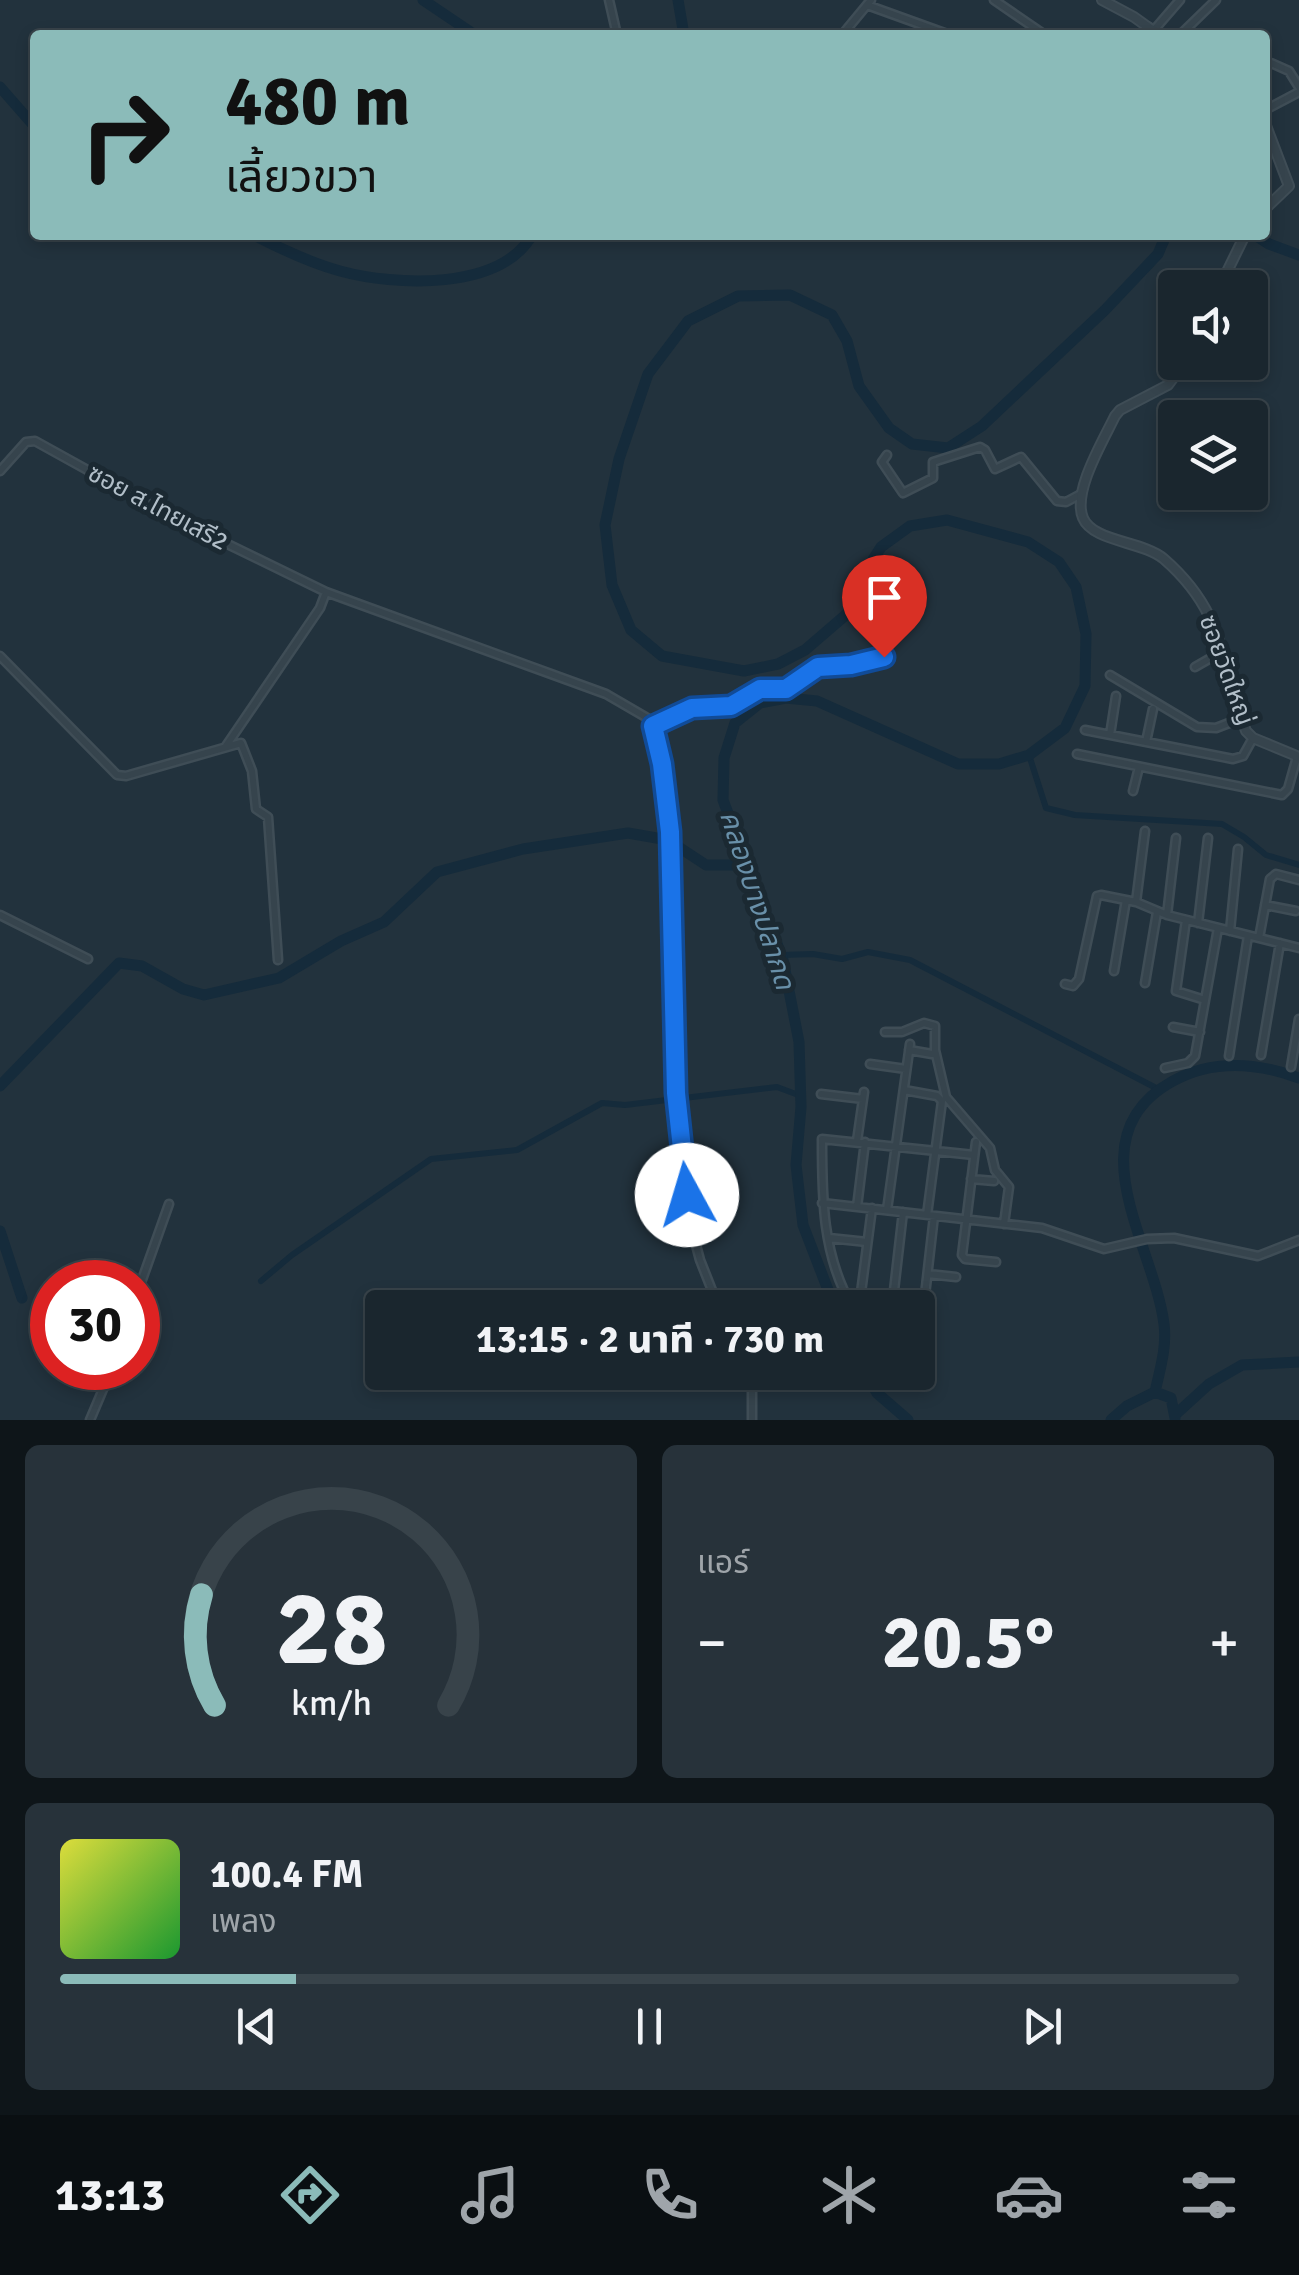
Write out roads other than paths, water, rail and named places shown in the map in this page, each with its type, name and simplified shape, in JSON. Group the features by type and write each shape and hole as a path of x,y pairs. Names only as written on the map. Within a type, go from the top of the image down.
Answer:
{"street":[{"path":"609,0 616,30"},
{"path":"994,0 1038,30"},
{"path":"1102,0 1152,30"},
{"path":"1155,30 1180,0"},
{"path":"1185,30 1216,0"},
{"path":"846,30 869,2 938,30"},
{"path":"1270,63 1288,71 1299,89 1270,107"},
{"path":"1270,136 1290,186 1270,204"},
{"path":"1227,270 1243,240"},
{"path":"886,455 882,462 904,493 933,478 933,462 982,447 995,469 1022,457 1056,501 1066,502 1081,494 1120,410 1172,380"},
{"name":"ซอย ส.ไทยเสรี2","path":"0,471 26,442 35,441 176,519 326,592"},
{"name":"ซอยวัดใหญ่","path":"1081,494 1080,506 1087,525 1099,534 1152,551 1193,590 1216,626 1246,731 1298,757"},
{"path":"226,748 320,608 326,592 606,694 648,719 662,764 670,832 677,1104 690,1219 711,1290"},
{"path":"1195,666 1223,651"},
{"path":"0,656 118,775 241,743 252,771 256,808 268,816 278,960"},
{"path":"653,726 692,708 731,706 760,689 786,689 818,667 884,657"},
{"path":"1110,674 1196,726 1216,728 1242,718"},
{"path":"1110,735 1116,696"},
{"path":"1146,742 1153,710"},
{"path":"1084,730 1240,759 1254,738"},
{"path":"1077,754 1282,795 1288,789 1298,757"},
{"path":"1133,792 1139,767"},
{"path":"1136,902 1145,831"},
{"path":"1167,916 1176,838"},
{"path":"1198,923 1208,838"},
{"path":"1230,931 1238,849"},
{"path":"1259,938 1272,876 1299,880"},
{"path":"1065,984 1073,986 1079,980 1098,896 1136,902 1167,916 1299,948"},
{"path":"1114,970 1126,900"},
{"path":"1265,905 1296,912"},
{"path":"1145,983 1157,912"},
{"path":"0,916 88,959"},
{"path":"1186,920 1176,991 1205,1000"},
{"path":"1165,1068 1193,1061 1218,928"},
{"path":"1228,1056 1248,936"},
{"path":"1261,1055 1280,943"},
{"path":"1291,1067 1299,1019"},
{"path":"885,1032 902,1032 924,1022 935,1026 934,1050 946,1097 990,1148 995,1170 1010,1187 1004,1224"},
{"path":"1173,1027 1200,1032"},
{"path":"887,1210 910,1047 932,1054"},
{"path":"870,1064 906,1069"},
{"path":"904,1090 940,1097 926,1290"},
{"path":"821,1094 863,1095 857,1207"},
{"path":"843,1290 822,1203 822,1139 974,1155"},
{"path":"976,1142 963,1257 996,1262"},
{"path":"971,1179 994,1181"},
{"path":"822,1203 1042,1228 1095,1248 1113,1249 1147,1239 1188,1239 1255,1256 1299,1240"},
{"path":"149,1260 169,1204"},
{"path":"859,1290 872,1208"},
{"path":"894,1290 903,1212"},
{"path":"828,1238 868,1242"},
{"path":"928,1274 956,1277"},
{"path":"90,1420 103,1390"},
{"path":"752,1390 752,1420"}],"waterway":[{"name":"คลองบางปลากด","path":"423,0 468,30"},
{"name":"คลองบางปลากด","path":"678,0 683,30"},
{"name":"คลองบางปลากด","path":"0,87 30,121"},
{"name":"คลองบางปลากด","path":"264,240 340,271 416,281 472,275 517,253 528,240"},
{"name":"คลองบางปลากด","path":"828,1290 803,1225 796,1165 801,1107 799,1042 783,960 723,800 724,758 735,723 760,703 786,698 817,701 958,764 999,764 1029,755 1065,728 1085,686 1086,634 1076,587 1059,562 1028,542 947,520 910,526 881,547 862,577 848,613 805,650 778,664 744,671 662,656 631,630 612,585 605,525 619,459 648,374 688,321 738,296 790,295 832,315 847,341 859,386 889,428 912,444 948,448 982,426 1105,310 1158,254 1164,240"},
{"path":"1263,240 1299,255"},
{"path":"1029,755 1046,808 1075,815 1222,824 1266,855 1299,865"},
{"path":"0,1086 119,963 142,966 183,989 204,995 279,978 341,941 384,922 437,872 523,849 628,833 668,840 706,865 747,865"},
{"path":"781,955 813,954 842,959 868,952 910,960 1158,1089"},
{"path":"1155,1392 1165,1333 1127,1194 1124,1161 1128,1131 1143,1104 1173,1081 1204,1069 1252,1067 1299,1078"},
{"path":"261,1281 292,1255 431,1159 517,1150 602,1103 625,1105 777,1087 801,1096"},
{"path":"0,1231 22,1298"},
{"path":"1175,1415 1209,1384 1242,1365 1299,1362"},
{"name":"คลองบางปลากด","path":"875,1390 908,1420"},
{"name":"คลองบางปลากด","path":"1111,1420 1127,1406 1155,1392 1171,1398 1175,1418"}]}
